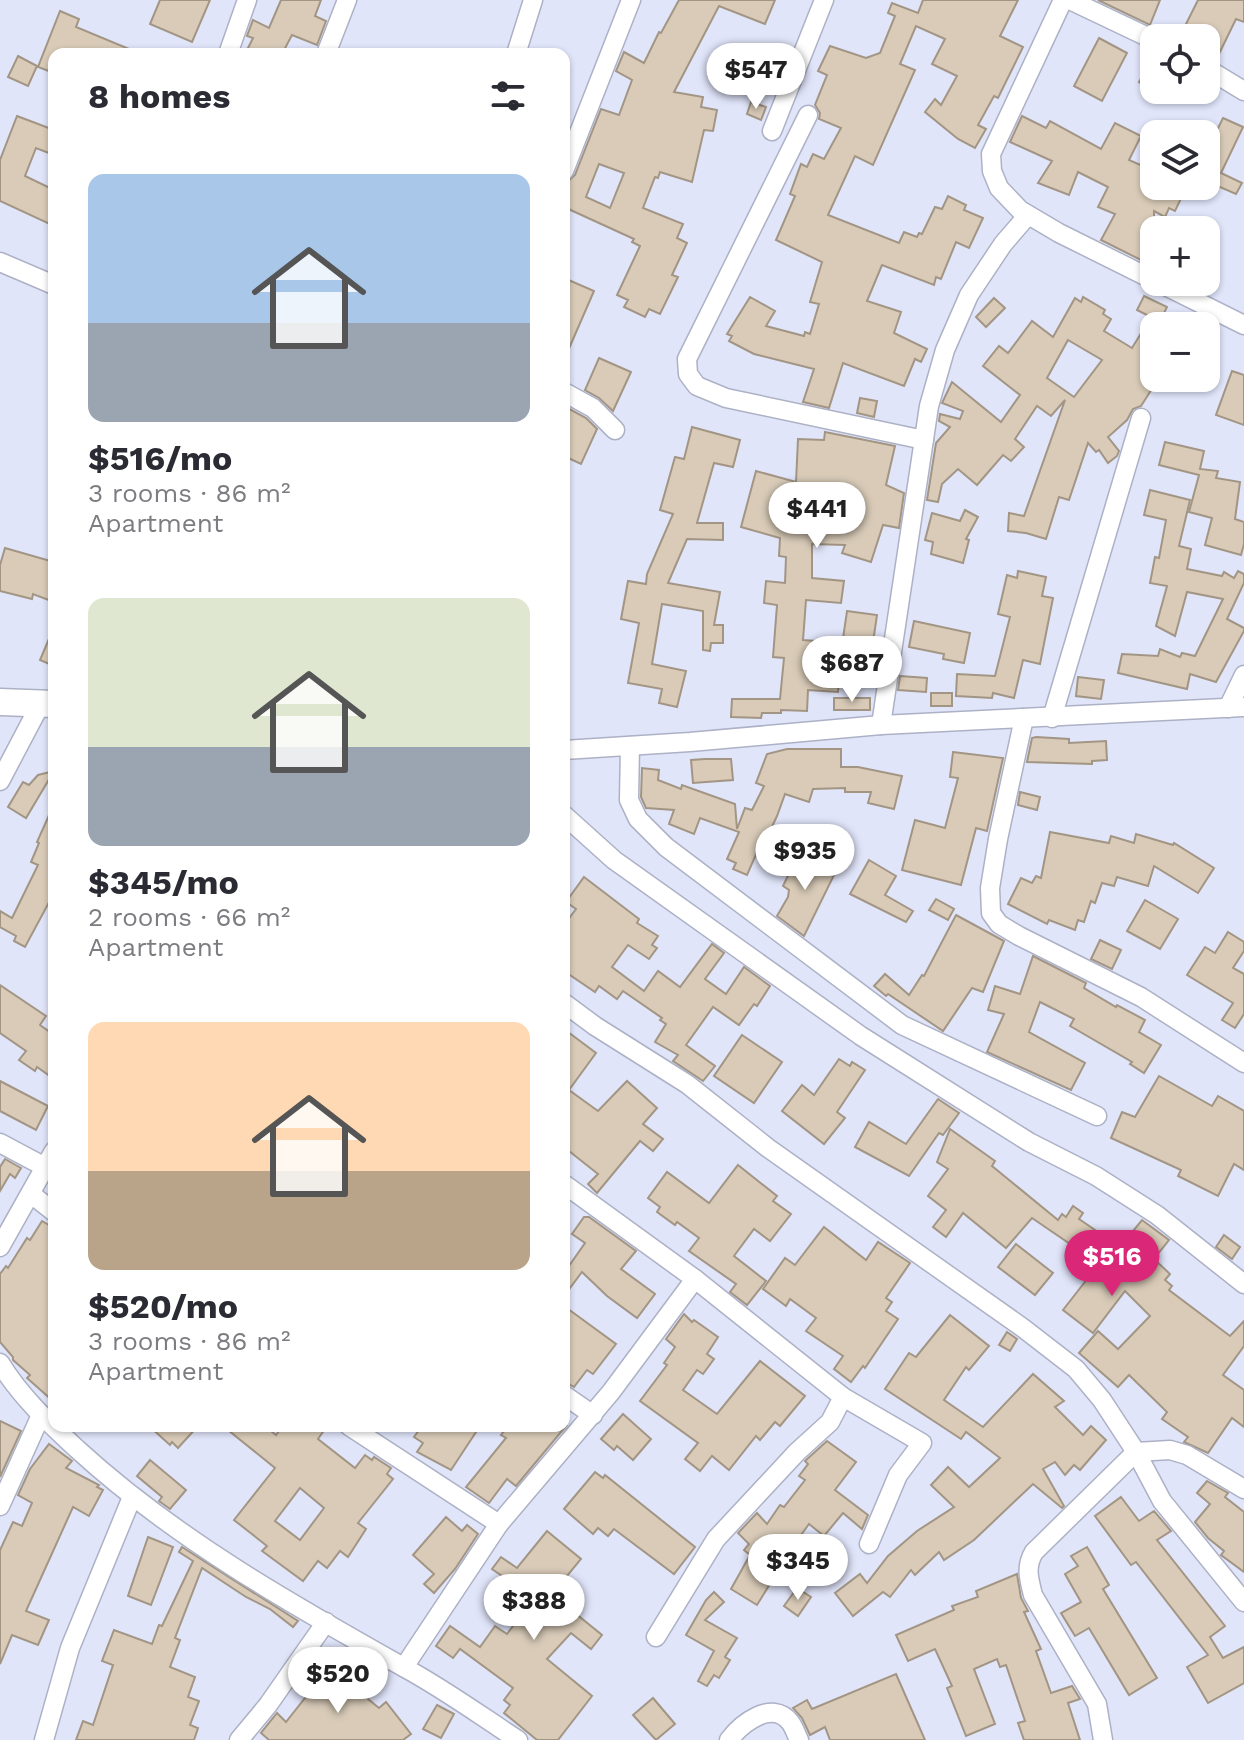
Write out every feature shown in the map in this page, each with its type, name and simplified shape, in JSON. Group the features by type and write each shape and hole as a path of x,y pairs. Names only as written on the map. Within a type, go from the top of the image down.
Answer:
{"street":[{"path":"230,48 247,0"},
{"path":"328,48 347,0"},
{"path":"518,48 533,0"},
{"path":"570,156 631,0"},
{"path":"772,131 824,0"},
{"path":"1063,0 991,154 992,171 999,188 1028,215 1244,325"},
{"path":"1070,0 1140,33"},
{"path":"1220,76 1244,91"},
{"path":"808,115 689,353 688,374 697,386 726,398 924,440"},
{"path":"881,725 929,406 945,350 969,295 1003,244 1028,215"},
{"path":"0,262 48,282"},
{"path":"570,395 593,408 615,430"},
{"path":"1052,718 1141,418"},
{"path":"570,750 881,725 1236,707 1244,675"},
{"path":"0,702 47,704 0,781"},
{"path":"1024,718 998,839 990,888 991,913 999,924 1019,936 1141,997 1244,1063"},
{"path":"630,746 629,800 638,819 666,847 902,1025 1097,1116"},
{"path":"570,820 614,860 861,1036 1029,1142 1096,1176 1157,1215 1244,1284"},
{"path":"570,1007 687,1084 768,1148 1023,1328 1076,1369 1102,1400 1136,1452 1162,1501 1244,1602"},
{"path":"1222,1048 1244,1044"},
{"path":"0,1143 48,1158"},
{"path":"0,1247 48,1163"},
{"path":"570,1188 695,1279 843,1397 922,1443 898,1475 869,1544"},
{"path":"31,1194 48,1207"},
{"path":"404,1667 499,1524 593,1415 695,1279"},
{"path":"0,1363 48,1421"},
{"path":"656,1637 716,1539 804,1445 830,1422 843,1397"},
{"path":"570,1399 593,1415"},
{"path":"0,1506 41,1415"},
{"path":"60,1432 132,1497 187,1537 382,1657 404,1667 518,1740"},
{"path":"358,1432 499,1524"},
{"path":"1103,1740 1097,1704 1033,1595 1028,1561 1136,1452 1170,1450 1187,1455 1244,1489"},
{"path":"44,1740 70,1648 132,1497"},
{"path":"239,1740 268,1705 326,1622"},
{"path":"729,1740 750,1719 776,1713 789,1720 799,1740"}],"building":[{"path":"160,0 210,0 192,42 150,24"},
{"path":"281,0 321,0 315,16 326,21 317,45 292,35 285,48 248,48 253,38 247,36 253,20 269,28"},
{"path":"679,0 775,0 765,24 719,6 674,92 703,97 701,107 717,110 713,131 704,130 692,182 660,172 643,208 683,224 677,238 687,243 672,275 678,277 660,314 649,309 645,317 624,307 628,300 617,295 640,246 632,242 634,239 570,210 570,179 575,175 601,109 619,115 632,80 616,71 624,52 644,63","holes":["599,164 624,173 610,208 586,197"]},
{"path":"923,0 1018,0 1000,36 1023,47 998,98 994,96 978,125 986,129 975,148 958,139 925,112 935,99 941,105 957,76 932,64 945,39 916,26 900,64 915,70 873,165 855,156 828,215 899,243 904,232 917,237 919,233 922,234 935,207 942,209 948,196 966,205 964,210 983,218 969,248 956,242 941,279 936,277 934,285 882,265 867,301 901,312 894,333 927,349 921,362 915,359 904,386 843,363 829,408 803,402 814,369 754,354 729,341 732,336 727,334 750,297 775,311 766,326 804,336 805,332 810,334 819,304 810,302 822,262 776,240 795,196 790,194 801,164 807,167 813,154 824,159 841,128 819,119 820,113 815,105 827,75 818,71 830,46 866,58 880,53 895,16 888,13 892,3 918,13"},
{"path":"1098,0 1160,0 1148,24"},
{"path":"1198,0 1244,0 1244,22 1236,19 1220,52 1220,24 1186,24"},
{"path":"60,11 79,19 76,27 127,48 48,48 48,71 38,67"},
{"path":"1099,38 1127,53 1102,101 1074,86"},
{"path":"18,56 37,66 28,86 8,77"},
{"path":"751,102 766,107 761,120 747,114"},
{"path":"17,116 48,128 48,153 36,148 25,176 48,187 48,223 0,201 0,160"},
{"path":"1022,116 1046,128 1050,121 1101,149 1115,123 1140,136 1129,160 1140,165 1140,200 1180,200 1175,211 1169,208 1165,216 1154,211 1154,216 1140,216 1140,260 1101,240 1115,214 1098,207 1108,187 1078,172 1069,195 1038,183 1052,161 1010,142"},
{"path":"1223,118 1243,127 1221,173 1242,183 1236,194 1220,187 1220,124"},
{"path":"570,281 594,291 570,346"},
{"path":"1144,296 1167,307 1164,312 1137,310"},
{"path":"1083,297 1105,310 1103,314 1111,319 1104,331 1132,348 1140,335 1140,392 1150,392 1141,406 1133,409 1127,420 1108,437 1119,451 1117,456 1108,463 1099,450 1096,452 1088,443 1069,500 1059,497 1046,539 1008,531 1009,513 1024,516 1065,400 1051,416 1037,406 1015,439 1024,447 1011,461 1003,455 977,485 958,469 942,484 938,502 927,500 936,443 950,427 939,421 940,414 960,419 963,411 942,403 952,382 1001,422 1020,395 983,366 999,346 1008,353 1032,321 1053,337 1075,298 1081,302","holes":["1068,340 1102,360 1074,397 1047,378"]},
{"path":"994,298 1005,308 986,327 976,317"},
{"path":"599,358 631,372 613,411 585,390"},
{"path":"1232,371 1244,375 1244,425 1216,415"},
{"path":"860,398 877,401 874,417 857,413"},
{"path":"570,409 597,429 581,464 570,459"},
{"path":"692,427 740,440 733,467 714,463 697,523 723,523 723,540 687,539 668,583 720,592 714,625 723,625 723,643 711,643 710,651 703,650 703,611 662,604 652,664 686,671 677,707 659,703 662,689 628,683 639,623 621,619 628,581 646,584 647,574 673,514 660,510 675,457 684,459"},
{"path":"825,432 895,446 886,485 904,493 899,528 883,525 871,562 842,553 845,545 812,544 812,578 844,581 841,603 806,600 803,640 842,643 838,692 808,690 807,711 781,710 781,713 762,713 761,718 731,717 732,699 780,699 784,658 773,657 777,605 764,603 766,581 785,583 786,557 779,556 780,538 741,527 756,471 796,482 798,439 824,440"},
{"path":"1165,442 1204,451 1200,469 1218,471 1216,478 1240,482 1235,519 1244,522 1241,555 1205,545 1212,518 1189,512 1199,475 1159,465"},
{"path":"1150,490 1190,500 1179,546 1191,549 1187,569 1222,576 1224,572 1234,578 1238,571 1244,574 1244,583 1227,619 1244,628 1244,631 1216,682 1190,674 1187,689 1118,673 1122,654 1158,656 1160,649 1180,657 1182,653 1195,656 1223,599 1187,592 1175,636 1156,626 1167,586 1150,583 1155,557 1159,558 1166,520 1144,515"},
{"path":"965,510 978,517 966,539 969,540 963,563 931,554 933,542 925,540 932,513 960,521"},
{"path":"5,548 48,560 48,600 33,594 32,599 0,591 0,565"},
{"path":"1018,571 1046,577 1042,596 1053,598 1040,664 1023,660 1014,698 993,693 992,698 956,696 957,674 995,676 1010,617 998,614 1007,575 1017,578"},
{"path":"847,611 877,615 871,656 841,652"},
{"path":"914,621 970,633 964,663 943,659 944,654 909,647"},
{"path":"48,641 48,663 40,660"},
{"path":"900,676 927,678 926,692 898,690"},
{"path":"1078,677 1104,680 1101,699 1076,696"},
{"path":"931,693 952,693 952,706 931,706"},
{"path":"834,698 870,698 870,710 834,710"},
{"path":"1032,738 1069,739 1069,743 1106,741 1107,760 1092,761 1092,764 1027,762"},
{"path":"787,749 841,749 841,767 858,767 902,776 894,809 868,803 871,792 845,792 845,788 813,789 809,802 785,794 747,875 733,869 736,863 727,859 739,832 700,818 694,834 669,824 674,810 646,808 641,797 642,768 659,770 658,780 735,804 737,829 745,808 752,810 764,786 756,783 767,754"},
{"path":"953,752 1003,758 987,831 976,828 961,885 902,870 915,820 945,828 958,778 950,777"},
{"path":"731,759 733,780 693,783 691,760"},
{"path":"48,772 48,781 26,818 8,807 23,782 29,785 38,775"},
{"path":"1020,792 1040,797 1037,810 1018,805"},
{"path":"48,817 48,904 25,947 14,941 16,936 0,927 0,911 12,918 38,865 31,862"},
{"path":"1050,832 1109,843 1111,836 1134,843 1136,834 1174,843 1214,868 1198,893 1154,866 1148,886 1117,877 1114,886 1102,883 1095,903 1091,901 1084,922 1078,920 1075,930 1049,920 1047,924 1008,904 1021,878 1032,883 1036,876 1041,878"},
{"path":"799,853 836,871 804,936 777,916 788,897 789,890 783,886"},
{"path":"869,860 896,876 885,895 913,911 906,922 850,894"},
{"path":"584,877 639,919 637,923 658,936 652,945 657,948 649,959 628,945 612,967 644,991 658,971 680,987 712,944 724,953 705,979 726,994 744,967 770,986 739,1025 713,1007 686,1045 715,1066 703,1081 673,1061 678,1055 655,1042 666,1024 660,1020 662,1018 623,991 617,999 599,986 595,992 570,975 570,917 576,909 570,905 570,896"},
{"path":"936,899 954,909 948,920 929,910"},
{"path":"1145,900 1178,919 1160,949 1127,931"},
{"path":"956,915 1004,941 983,992 972,988 943,1031 874,986 885,974 909,995 924,976"},
{"path":"1228,932 1244,942 1244,951 1233,968 1244,974 1244,1014 1235,1028 1222,1020 1233,1003 1187,975 1205,947 1215,953"},
{"path":"1100,940 1121,950 1112,969 1091,959"},
{"path":"1033,956 1086,983 1084,988 1116,1007 1145,1020 1139,1032 1161,1045 1144,1073 1130,1064 1132,1062 1070,1026 1074,1019 1040,1002 1029,1032 1085,1063 1071,1090 987,1052 1004,1014 988,1010 995,986 1020,994"},
{"path":"0,985 46,1016 40,1025 48,1031 48,1075 37,1067 35,1071 19,1060 26,1051 0,1033"},
{"path":"570,1034 596,1053 570,1089"},
{"path":"742,1035 782,1062 754,1103 714,1076"},
{"path":"839,1059 865,1070 837,1112 845,1118 824,1144 782,1111 802,1085 814,1095"},
{"path":"1159,1076 1212,1106 1218,1096 1244,1111 1244,1170 1234,1164 1218,1196 1178,1176 1181,1170 1111,1138 1122,1112 1135,1117"},
{"path":"0,1081 48,1106 36,1130 0,1111"},
{"path":"627,1081 657,1108 643,1124 663,1139 653,1151 640,1141 597,1193 588,1184 598,1174 570,1152 570,1091 598,1111"},
{"path":"938,1099 959,1113 943,1135 939,1133 909,1176 855,1147 869,1122 906,1144"},
{"path":"950,1129 995,1161 992,1166 1058,1220 1062,1214 1066,1217 1073,1206 1083,1213 1079,1219 1120,1247 1142,1220 1169,1240 1154,1259 1170,1274 1165,1280 1172,1286 1169,1290 1230,1336 1244,1321 1244,1346 1223,1375 1244,1390 1244,1427 1232,1418 1208,1453 1184,1442 1188,1437 1162,1419 1167,1412 1129,1375 1118,1387 1079,1353 1098,1331 1118,1349 1150,1316 1125,1291 1093,1333 1063,1310 1095,1269 1085,1262 1089,1257 1032,1218 1006,1248 963,1213 946,1237 933,1227 946,1210 928,1196 948,1169 937,1162"},
{"path":"5,1159 21,1168 15,1178 10,1174 0,1191 0,1167"},
{"path":"738,1165 777,1196 773,1201 791,1214 770,1241 754,1229 734,1256 766,1281 747,1305 730,1292 736,1284 689,1251 699,1238 657,1212 660,1207 648,1198 667,1172 709,1203"},
{"path":"584,1217 589,1217 636,1251 621,1269 655,1294 637,1318 582,1272 570,1288 570,1264 585,1243 572,1234"},
{"path":"42,1221 48,1224 48,1397 27,1378 30,1375 13,1360 0,1342 0,1274 6,1266 8,1268 27,1238 30,1240"},
{"path":"824,1227 866,1260 878,1242 910,1263 886,1298 892,1302 886,1311 898,1319 865,1368 863,1366 851,1382 834,1369 843,1356 806,1331 816,1318 790,1299 786,1306 763,1289 785,1258 795,1265"},
{"path":"1224,1235 1240,1247 1232,1259 1216,1247"},
{"path":"1016,1244 1053,1273 1035,1295 998,1267"},
{"path":"570,1310 616,1344 593,1374 587,1370 574,1387 570,1385"},
{"path":"684,1314 718,1337 707,1354 714,1359 703,1374 697,1370 683,1390 717,1414 760,1361 805,1396 780,1426 775,1422 760,1440 756,1436 729,1470 712,1456 700,1471 685,1459 698,1443 640,1401 667,1365 664,1363 675,1347 666,1339"},
{"path":"950,1315 989,1346 969,1370 966,1367 944,1400 983,1427 1033,1374 1064,1401 1055,1407 1083,1435 1091,1426 1106,1440 1080,1470 1074,1465 1065,1475 1055,1462 1043,1469 1064,1506 1062,1508 1033,1484 974,1540 944,1560 939,1552 915,1575 911,1570 890,1597 883,1592 853,1616 835,1593 860,1574 867,1583 888,1556 917,1531 954,1507 931,1485 948,1467 969,1487 1000,1458 966,1432 961,1439 885,1389 909,1353 916,1357"},
{"path":"1007,1332 1017,1339 1010,1351 999,1345"},
{"path":"623,1414 651,1439 633,1460 617,1446 614,1450 601,1439"},
{"path":"0,1421 21,1431 0,1477"},
{"path":"156,1432 193,1432 178,1448 172,1442 170,1445"},
{"path":"230,1432 272,1432 276,1435 278,1432 323,1432 318,1439 355,1468 365,1455 391,1468 387,1474 393,1479 358,1523 366,1529 348,1557 340,1551 327,1568 318,1561 303,1581 262,1551 267,1546 234,1520 275,1468","holes":["300,1488 324,1508 300,1540 275,1521"]},
{"path":"418,1432 476,1432 451,1470 417,1452 423,1443 414,1437"},
{"path":"503,1432 561,1432 516,1486 507,1479 489,1503 466,1487 506,1438 501,1435"},
{"path":"827,1441 856,1462 835,1490 868,1515 862,1529 843,1513 824,1536 809,1524 791,1549 804,1559 789,1579 778,1571 757,1605 731,1589 750,1555 744,1550 749,1544 738,1533 757,1513 767,1524 780,1505 784,1507 805,1480 799,1476 808,1464 805,1461"},
{"path":"49,1444 72,1461 66,1468 103,1490 89,1516 73,1507 26,1611 49,1620 38,1645 12,1635 0,1664 0,1550 13,1522 22,1526 32,1503 18,1495 30,1469"},
{"path":"150,1460 186,1490 170,1509 159,1501 162,1497 137,1476"},
{"path":"595,1472 603,1478 605,1475 695,1547 674,1574 614,1529 608,1536 598,1528 593,1534 564,1509"},
{"path":"1207,1481 1228,1493 1225,1497 1244,1512 1244,1572 1221,1555 1224,1551 1195,1522 1210,1504 1197,1493"},
{"path":"1121,1497 1139,1521 1154,1511 1171,1531 1157,1540 1225,1626 1210,1637 1223,1658 1244,1647 1244,1683 1208,1703 1187,1667 1208,1655 1136,1562 1131,1565 1095,1516"},
{"path":"446,1517 462,1531 467,1525 478,1534 455,1569 434,1593 424,1584 434,1574 413,1555"},
{"path":"547,1531 581,1559 554,1596 602,1635 591,1649 571,1633 547,1659 592,1696 558,1740 537,1740 504,1713 510,1705 504,1700 513,1688 460,1649 453,1658 436,1646 450,1626 480,1647 495,1626 507,1634 522,1614 500,1598 512,1583 492,1569 501,1557 517,1568"},
{"path":"148,1537 173,1547 151,1605 128,1596"},
{"path":"182,1547 298,1621 293,1627 270,1609 202,1568 175,1638 180,1640 170,1667 195,1677 188,1697 199,1701 190,1725 198,1728 194,1740 76,1740 83,1721 93,1725 113,1665 102,1661 114,1630 152,1644 159,1625 162,1626 193,1561 179,1552"},
{"path":"1087,1547 1109,1585 1103,1589 1157,1678 1129,1695 1089,1628 1075,1636 1061,1613 1081,1602 1065,1574 1078,1566 1071,1556"},
{"path":"1017,1574 1021,1598 1028,1611 1024,1612 1041,1649 1036,1651 1051,1693 1072,1686 1080,1699 1068,1703 1080,1740 1024,1740 1018,1723 1025,1721 1006,1665 1000,1667 997,1659 974,1669 995,1724 966,1736 947,1688 952,1686 935,1649 908,1661 896,1635 954,1610 952,1606 978,1597 976,1591"},
{"path":"797,1588 811,1597 798,1616 784,1606"},
{"path":"714,1592 724,1602 705,1620 737,1638 725,1657 730,1660 719,1678 714,1675 707,1686 698,1681 714,1651 686,1635"},
{"path":"331,1665 343,1675 346,1670 363,1683 357,1690 379,1708 386,1702 411,1734 403,1740 269,1740 261,1733 277,1713 286,1722"},
{"path":"896,1674 925,1740 830,1740 825,1727 810,1735 793,1708 807,1700 812,1709"},
{"path":"653,1698 675,1724 656,1740 633,1715"},
{"path":"437,1705 454,1714 441,1738 423,1729"}]}
